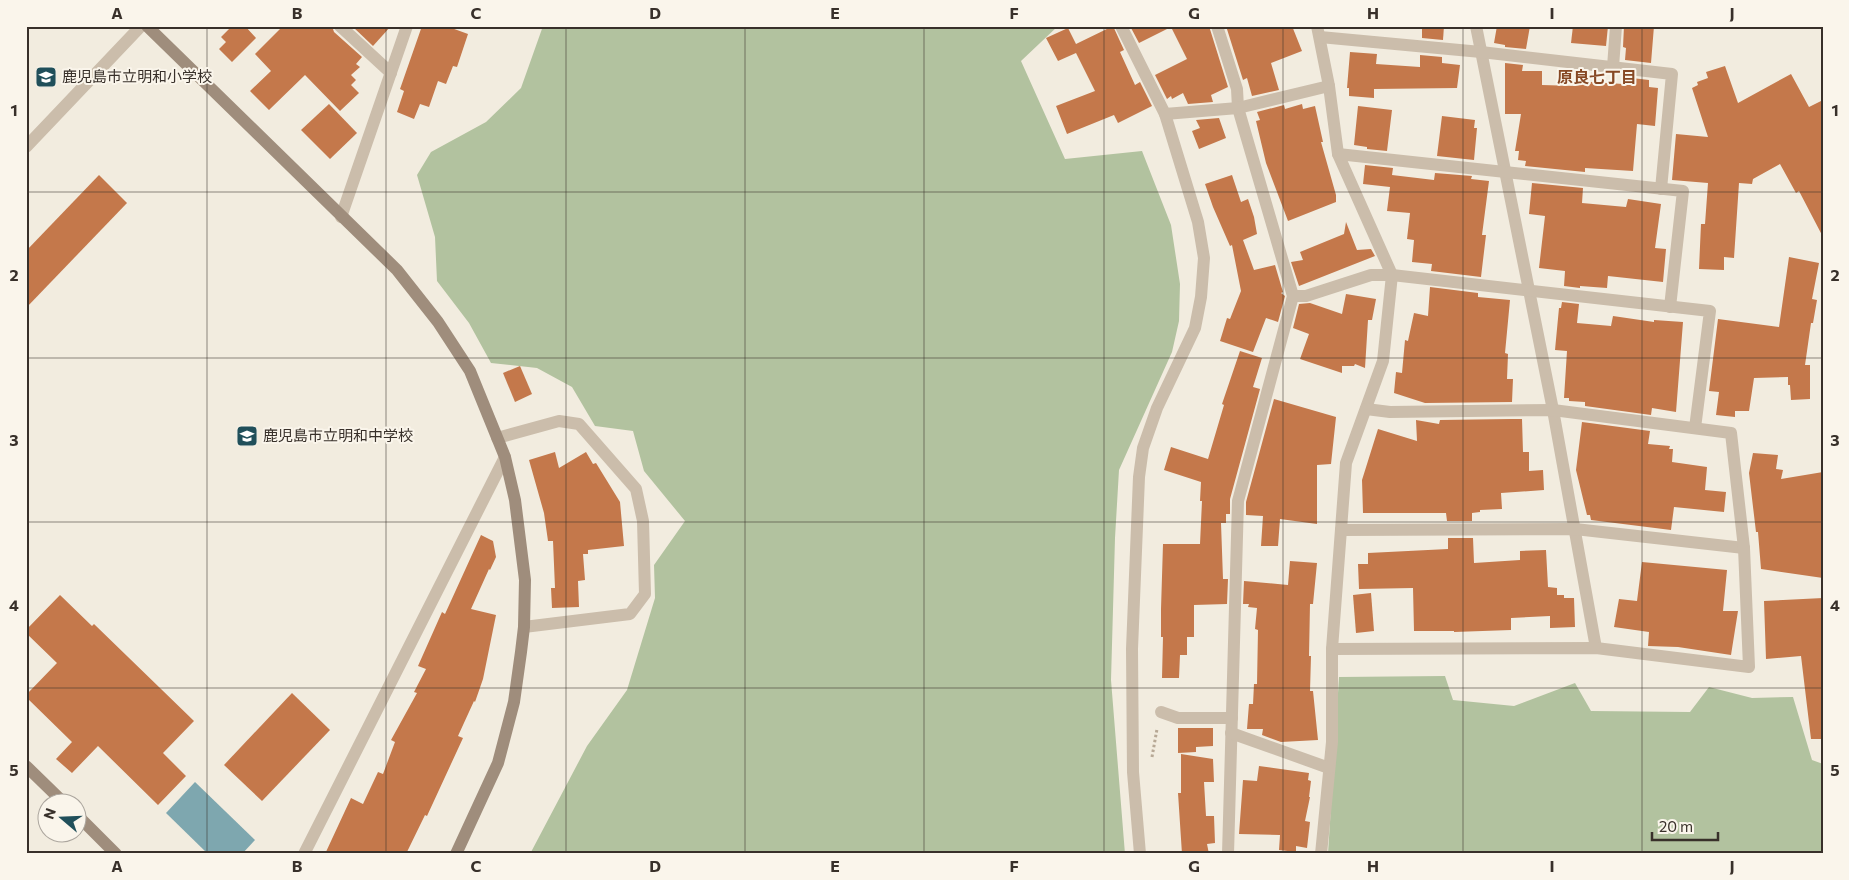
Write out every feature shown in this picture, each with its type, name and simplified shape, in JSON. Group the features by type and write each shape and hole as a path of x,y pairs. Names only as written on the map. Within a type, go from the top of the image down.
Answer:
{"street":[{"path":"26,147 141,26"},
{"path":"147,26 397,270 438,322 470,371 505,457 515,500 526,580 524,627 514,702 498,763 456,854"},
{"path":"340,26 391,73"},
{"path":"341,217 406,26"},
{"path":"1121,26 1165,114 1198,222 1204,258 1201,297 1195,328 1157,408 1143,448 1139,477 1132,649 1133,772 1140,854"},
{"path":"1216,26 1237,89 1238,108 1293,296 1238,500 1228,854"},
{"path":"1476,26 1553,410 1596,648"},
{"path":"1612,67 1616,26"},
{"path":"1321,854 1332,742 1332,649 1346,463 1383,361 1392,275 1338,154 1329,86 1318,32 1672,74 1661,189"},
{"path":"1165,114 1238,108 1329,86"},
{"path":"1338,154 1683,191 1670,307"},
{"path":"1293,296 1306,296 1371,275 1392,275 1710,311 1695,428"},
{"path":"1332,649 1596,648 1749,667 1744,548 1731,433 1553,410 1390,412 1366,409"},
{"path":"497,438 559,421 579,424 636,489 643,521 645,594 630,614 524,627"},
{"path":"304,854 505,457"},
{"path":"1341,530 1574,529 1744,548"},
{"path":"1161,712 1178,718 1232,718"},
{"path":"1231,733 1329,768"},
{"path":"29,774 52,792"},
{"path":"88,826 116,854"}],"green space":[{"path":"543,26 1058,26 1021,61 1065,159 1142,151 1171,225 1180,284 1179,321 1172,352 1119,470 1111,680 1125,854 530,854 587,746 627,690 655,598 654,565 685,521 644,471 633,431 595,426 572,387 537,368 491,363 469,323 437,281 435,237 417,175 431,152 486,122 521,88"},
{"path":"1445,676 1453,700 1514,706 1575,683 1591,711 1690,712 1709,687 1752,698 1793,697 1812,760 1823,764 1823,854 1328,854 1339,677"}],"water":[{"path":"195,782 255,840 242,854 208,854 166,813"}],"building":[{"path":"232,26 245,26 256,38 232,62 219,49 226,42 221,37"},
{"path":"283,26 332,26 334,32 362,57 356,64 360,67 351,75 356,80 351,85 359,93 340,111 305,75 269,110 250,91 271,71 255,54"},
{"path":"352,26 391,26 373,46"},
{"path":"422,26 446,26 468,34 457,67 453,66 446,84 438,81 429,107 420,104 414,119 397,112 404,91 400,89"},
{"path":"1113,26 1124,50 1120,52 1135,85 1140,82 1152,106 1118,123 1114,115 1067,134 1056,106 1095,91 1076,53 1058,61 1046,38 1068,28 1076,44"},
{"path":"1130,26 1209,26 1228,87 1211,95 1213,102 1188,104 1183,93 1172,99 1171,96 1167,99 1155,75 1187,59 1171,27 1139,43"},
{"path":"1226,26 1292,26 1302,51 1271,63 1279,90 1252,96 1247,78 1243,80"},
{"path":"1422,26 1444,26 1443,40 1422,38"},
{"path":"1497,26 1530,26 1526,49 1505,47 1505,45 1494,43"},
{"path":"1573,26 1608,26 1606,46 1571,43"},
{"path":"1624,26 1654,26 1651,63 1625,60 1626,48 1623,47"},
{"path":"1350,52 1377,54 1376,64 1420,67 1420,55 1442,57 1442,63 1460,65 1457,88 1374,89 1374,98 1349,96 1349,88 1347,88"},
{"path":"1505,63 1523,65 1522,71 1542,71 1542,85 1576,86 1577,81 1623,84 1623,77 1649,80 1649,87 1658,88 1655,126 1637,124 1633,171 1585,168 1585,172 1525,166 1526,161 1518,160 1519,151 1515,151 1521,114 1505,114"},
{"path":"1725,66 1738,103 1791,74 1809,107 1823,100 1823,237 1799,191 1796,193 1780,164 1753,179 1752,184 1739,183 1734,258 1724,257 1724,270 1699,269 1701,224 1705,224 1708,183 1672,180 1676,134 1708,137 1692,88 1698,85 1697,82 1708,78 1706,72"},
{"path":"329,104 357,133 330,159 301,130"},
{"path":"1302,104 1303,109 1315,106 1323,142 1321,142 1336,195 1336,202 1288,221 1266,163 1256,121 1260,120 1257,112 1284,105 1285,109"},
{"path":"1358,106 1392,110 1387,151 1367,149 1367,147 1354,145"},
{"path":"1442,116 1475,120 1474,128 1477,128 1474,160 1437,156"},
{"path":"1219,118 1226,138 1199,149 1192,131 1200,128 1196,120"},
{"path":"1365,165 1393,168 1392,175 1434,180 1435,173 1472,176 1471,179 1489,181 1482,235 1486,235 1481,277 1431,271 1432,264 1412,262 1414,240 1407,239 1410,213 1387,211 1390,187 1363,184"},
{"path":"99,175 127,203 26,308 26,251"},
{"path":"1232,175 1241,202 1248,199 1254,217 1257,234 1243,240 1254,270 1275,265 1283,292 1281,293 1285,296 1278,322 1266,318 1253,352 1220,341 1227,318 1230,319 1241,291 1232,245 1230,246 1205,184"},
{"path":"1532,183 1583,188 1582,203 1626,207 1628,199 1661,204 1655,248 1666,249 1663,282 1608,276 1607,288 1580,286 1580,288 1564,286 1565,271 1539,268 1545,216 1529,214"},
{"path":"1346,222 1357,250 1371,249 1375,256 1299,286 1291,262 1303,260 1300,252 1344,234"},
{"path":"1789,257 1819,263 1812,299 1817,300 1813,323 1811,323 1805,365 1810,365 1810,399 1791,400 1788,377 1754,378 1749,411 1735,411 1735,417 1716,415 1719,392 1709,391 1718,319 1779,327"},
{"path":"1430,287 1478,293 1478,297 1510,300 1505,353 1508,354 1507,379 1513,379 1512,402 1425,403 1394,393 1396,372 1402,373 1405,340 1408,341 1414,313 1428,316"},
{"path":"1346,294 1376,299 1372,320 1368,320 1365,368 1355,364 1354,366 1342,366 1342,373 1300,359 1309,334 1293,328 1299,304 1310,303 1342,314"},
{"path":"1562,302 1579,304 1577,323 1611,326 1613,316 1654,322 1654,320 1683,322 1676,412 1652,408 1651,415 1585,406 1585,402 1569,401 1569,398 1564,398 1567,351 1555,350 1559,308 1561,308"},
{"path":"1240,351 1262,358 1253,387 1260,389 1230,499 1230,514 1226,514 1226,523 1221,523 1223,579 1228,579 1227,604 1194,605 1194,637 1187,637 1187,655 1180,655 1179,678 1162,678 1163,637 1161,637 1161,609 1163,544 1200,544 1202,501 1200,501 1201,482 1164,470 1171,447 1208,459 1224,405 1222,404"},
{"path":"520,366 532,394 515,402 503,373"},
{"path":"1274,399 1336,417 1331,464 1317,465 1317,524 1280,519 1278,546 1261,546 1263,516 1246,515 1246,502"},
{"path":"1522,419 1523,452 1529,452 1529,471 1543,470 1544,490 1501,493 1502,509 1480,510 1480,512 1472,513 1472,521 1447,521 1446,513 1363,513 1362,480 1378,429 1417,441 1416,420 1439,424 1440,420"},
{"path":"1582,422 1650,431 1648,444 1670,446 1669,449 1673,449 1672,462 1707,467 1705,490 1726,492 1724,512 1674,507 1671,530 1591,520 1590,515 1587,515 1576,470"},
{"path":"555,452 559,468 586,452 593,464 596,463 620,502 624,546 588,550 588,554 583,554 585,580 578,581 579,607 552,608 551,588 555,588 553,541 548,541 544,513 529,460"},
{"path":"1753,453 1778,455 1776,469 1783,470 1781,479 1823,472 1823,578 1761,569 1758,532 1756,532 1749,473"},
{"path":"481,535 493,541 496,557 471,609 496,615 483,679 475,702 458,736 463,738 427,816 425,815 406,854 325,854 351,798 363,804 378,772 383,774 395,742 391,740 417,693 414,692 426,669 418,666 442,612 445,614"},
{"path":"1448,538 1473,538 1474,563 1520,560 1520,551 1546,550 1548,587 1557,588 1557,595 1564,595 1564,598 1574,598 1575,627 1550,628 1550,616 1511,618 1511,630 1414,631 1413,588 1359,589 1358,564 1368,564 1368,553 1448,549"},
{"path":"1290,561 1317,563 1313,604 1310,604 1309,656 1311,656 1310,691 1313,691 1318,740 1281,742 1262,735 1263,729 1247,729 1249,704 1253,704 1254,684 1257,684 1258,630 1255,629 1257,608 1248,607 1249,604 1243,604 1244,581 1288,585"},
{"path":"1642,562 1727,570 1723,611 1738,611 1731,655 1678,647 1648,646 1649,632 1614,627 1619,599 1637,601"},
{"path":"1371,593 1374,631 1356,633 1353,595"},
{"path":"60,595 92,626 94,624 194,721 163,753 186,776 158,805 98,746 72,773 56,759 72,742 26,697 57,663 26,633 26,630"},
{"path":"1823,598 1823,739 1811,739 1801,656 1766,659 1764,601"},
{"path":"292,693 330,730 262,801 224,765"},
{"path":"1178,728 1213,728 1213,746 1196,747 1196,752 1178,753"},
{"path":"1181,754 1213,759 1214,782 1204,782 1206,816 1214,816 1215,843 1207,844 1209,854 1182,854 1178,793 1181,793"},
{"path":"1259,766 1309,773 1308,780 1311,781 1310,797 1305,821 1310,822 1307,848 1296,846 1296,852 1279,850 1280,835 1239,834 1243,780 1257,781"}],"place":[{"name":"鹿児島市立明和小学校","path":"46,77"},
{"name":"鹿児島市立明和中学校","path":"247,436"}],"district":[{"name":"原良七丁目","path":"1597,77"}]}
